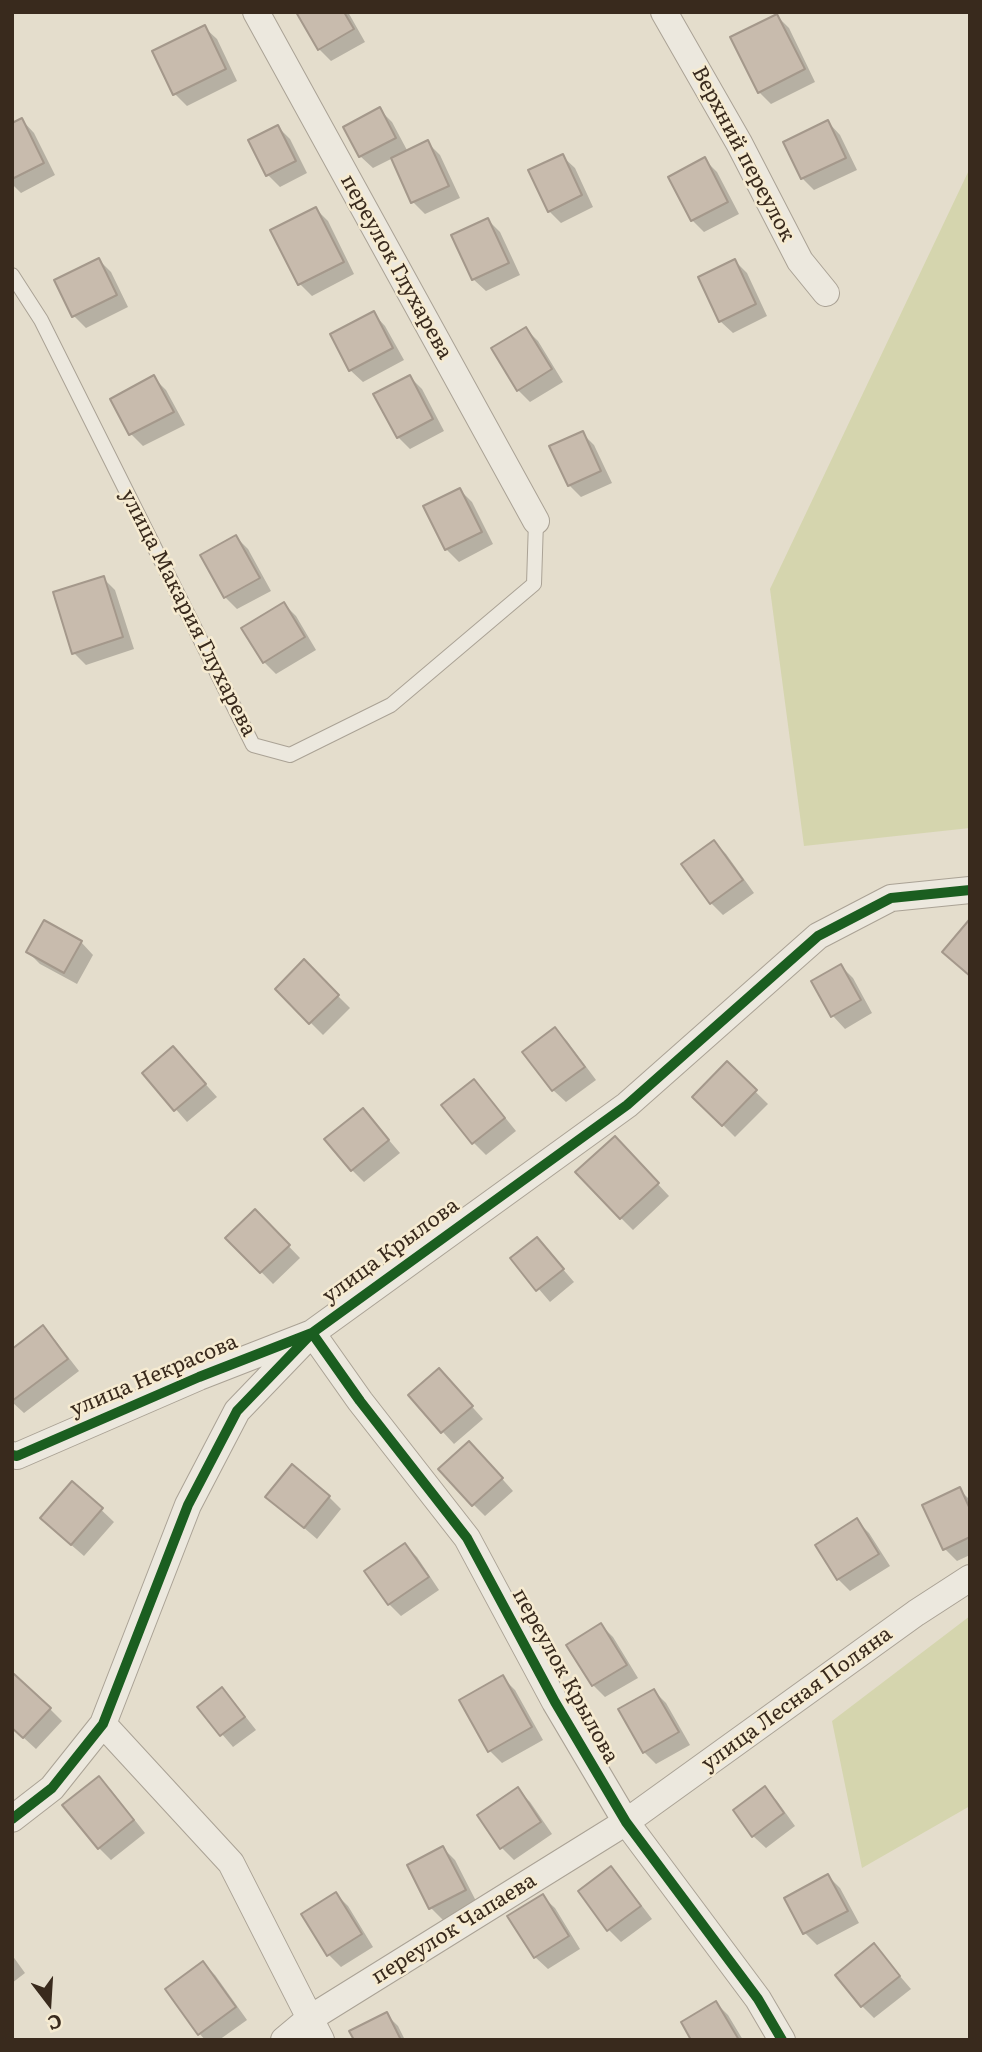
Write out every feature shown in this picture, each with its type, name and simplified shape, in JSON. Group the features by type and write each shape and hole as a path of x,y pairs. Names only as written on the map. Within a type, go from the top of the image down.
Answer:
{"street":[{"name":"переулок Глухарева","path":"256,12 536,521"},
{"name":"Верхний переулок","path":"664,12 739,143 800,261 826,293"},
{"name":"улица Крылова","path":"12,1819 52,1788 103,1724 188,1505 237,1411 312,1333 627,1105 818,936 891,898 970,890"},
{"name":"улица Некрасова","path":"12,1455 17,1456 199,1377 312,1333"},
{"name":"переулок Крылова","path":"312,1333 360,1401 467,1538 555,1702 626,1822 758,1999 782,2040"},
{"name":"улица Лесная Поляна","path":"626,1822 916,1613 970,1578"},
{"path":"103,1724 231,1863 315,2029"},
{"name":"переулок Чапаева","path":"284,2040 315,2029 626,1822"}],"lane":[{"name":"улица Макария Глухарева","path":"12,275 41,320 253,745 290,755 391,705 534,584 536,521"}],"green space":[{"path":"970,168 970,828 804,846 770,589"},
{"path":"970,1616 970,1806 862,1868 832,1721"}],"building":[{"path":"296,12 344,12 354,29 318,50"},
{"path":"777,14 805,69 758,93 730,37"},
{"path":"205,25 226,69 173,95 152,51"},
{"path":"380,107 396,138 359,157 343,127"},
{"path":"22,118 44,163 12,179 12,123"},
{"path":"828,120 846,158 801,179 783,142"},
{"path":"278,125 296,161 266,176 248,140"},
{"path":"428,140 449,186 411,203 391,158"},
{"path":"563,154 582,195 548,212 528,170"},
{"path":"705,157 728,202 691,221 668,177"},
{"path":"316,207 344,262 298,285 270,230"},
{"path":"488,218 509,263 472,280 451,235"},
{"path":"99,258 117,295 72,317 54,280"},
{"path":"735,259 756,304 719,322 698,277"},
{"path":"374,311 393,348 349,371 330,334"},
{"path":"526,327 552,369 517,391 491,348"},
{"path":"154,375 174,412 129,435 110,399"},
{"path":"410,375 433,419 397,438 373,394"},
{"path":"583,431 601,471 568,486 549,446"},
{"path":"460,488 482,532 445,550 423,506"},
{"path":"236,535 260,578 224,598 200,555"},
{"path":"104,576 123,637 72,654 53,592"},
{"path":"284,602 305,637 263,663 241,628"},
{"path":"714,840 743,880 710,904 681,864"},
{"path":"44,920 82,941 64,973 26,952"},
{"path":"970,921 970,976 942,952"},
{"path":"304,959 339,995 309,1024 275,989"},
{"path":"841,964 861,1000 831,1017 811,981"},
{"path":"555,1027 585,1067 552,1091 522,1052"},
{"path":"173,1046 206,1084 174,1111 142,1073"},
{"path":"727,1061 757,1090 722,1126 692,1097"},
{"path":"474,1079 505,1118 472,1144 441,1105"},
{"path":"363,1108 389,1140 351,1171 324,1139"},
{"path":"615,1136 659,1183 620,1219 575,1172"},
{"path":"255,1209 290,1245 260,1273 225,1238"},
{"path":"537,1237 564,1269 536,1291 510,1258"},
{"path":"43,1325 68,1359 12,1401 12,1349"},
{"path":"439,1368 473,1406 441,1433 408,1395"},
{"path":"469,1441 503,1478 472,1506 438,1469"},
{"path":"292,1464 330,1496 304,1528 265,1497"},
{"path":"72,1481 103,1508 71,1545 40,1518"},
{"path":"960,1487 970,1509 970,1537 943,1550 922,1505"},
{"path":"857,1518 879,1554 837,1580 815,1545"},
{"path":"405,1543 429,1577 388,1605 364,1571"},
{"path":"601,1623 627,1665 592,1686 566,1645"},
{"path":"14,1674 51,1708 23,1738 12,1728"},
{"path":"503,1675 532,1727 488,1752 459,1700"},
{"path":"222,1687 245,1717 220,1736 197,1707"},
{"path":"654,1689 679,1732 643,1753 618,1709"},
{"path":"99,1776 134,1820 98,1849 62,1805"},
{"path":"765,1786 784,1813 752,1837 733,1810"},
{"path":"518,1787 541,1822 500,1849 477,1815"},
{"path":"443,1846 466,1890 429,1909 407,1865"},
{"path":"611,1866 641,1906 607,1931 578,1891"},
{"path":"828,1874 848,1911 803,1934 784,1898"},
{"path":"336,1892 362,1934 327,1956 301,1914"},
{"path":"543,1894 569,1936 534,1958 507,1916"},
{"path":"874,1943 900,1976 861,2007 835,1975"},
{"path":"203,1961 236,2007 198,2035 165,1989"},
{"path":"716,2001 739,2040 691,2040 681,2022"},
{"path":"387,2012 401,2040 354,2040 349,2031"}],"cycle path":[{"path":"12,1819 52,1788 103,1724 188,1505 237,1411 312,1333 627,1105 818,936 891,898 970,890"},
{"path":"12,1455 17,1456 199,1377 312,1333 360,1401 467,1538 555,1702 626,1822 758,1999 782,2040"}]}
